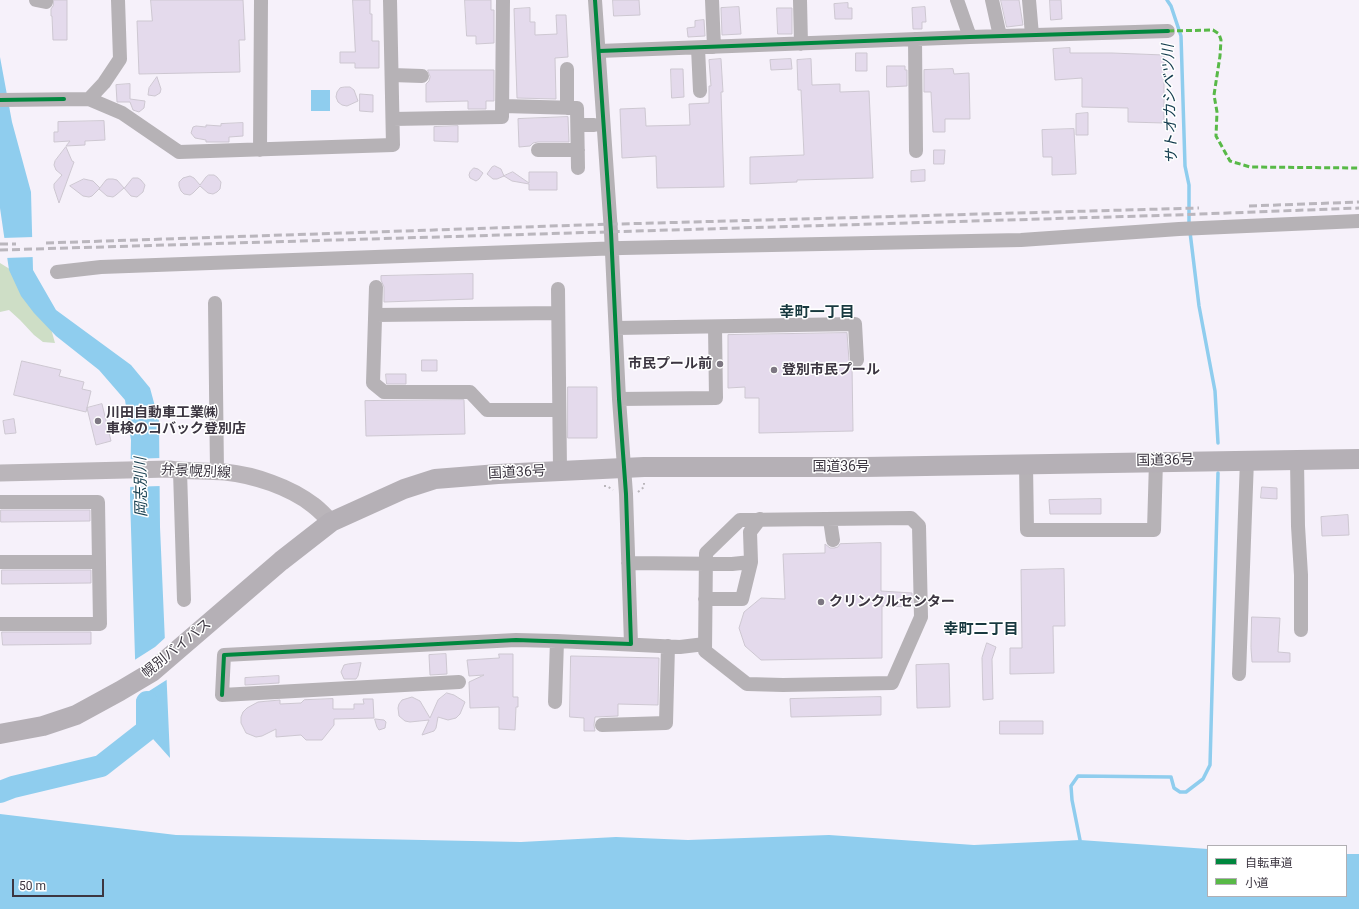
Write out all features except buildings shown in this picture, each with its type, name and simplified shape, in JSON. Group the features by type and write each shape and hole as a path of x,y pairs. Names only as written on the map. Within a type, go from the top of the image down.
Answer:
{"highway":[{"name":"国道36号","path":"331,522 404,489 435,479 560,470 624,468 864,467 1359,458"},
{"name":"幌別バイパス","path":"0,734 43,726 76,715 152,672 293,552 331,522"}],"main road":[{"name":"弁景幌別線","path":"0,473 175,470 245,475 272,484 297,495 313,505 331,522"}],"street":[{"path":"36,0 46,2 46,0"},
{"path":"89,99 104,83 120,59 118,0"},
{"path":"260,150 261,0"},
{"path":"0,100 89,99 122,113 179,152 394,146 390,0"},
{"path":"393,119 502,117 503,0"},
{"path":"595,0 612,249 619,399 624,468 631,644"},
{"path":"712,0 714,47"},
{"path":"800,0 801,44"},
{"path":"957,0 970,37"},
{"path":"992,0 1000,36"},
{"path":"1029,0 1032,35"},
{"path":"599,51 1168,31"},
{"path":"915,39 916,151"},
{"path":"698,48 700,91"},
{"path":"567,69 567,108"},
{"path":"392,75 422,76"},
{"path":"503,106 577,108 578,168"},
{"path":"578,125 594,125"},
{"path":"538,150 578,150"},
{"path":"58,272 101,267 612,249 1021,240 1179,229 1359,221"},
{"path":"376,288 373,383 384,392 470,392 487,410 559,410"},
{"path":"558,289 560,470"},
{"path":"215,303 217,472"},
{"path":"376,315 558,313"},
{"path":"616,328 855,324 857,360"},
{"path":"619,399 716,398 715,327"},
{"path":"1239,674 1247,460"},
{"path":"1297,460 1298,526 1301,575 1301,630"},
{"path":"1026,464 1027,530 1154,530 1156,461"},
{"path":"175,470 184,600"},
{"path":"0,502 98,502 100,624 0,624"},
{"path":"911,518 919,526 921,617 892,683 783,685 747,684 705,651 706,553 740,520 830,520 911,518"},
{"path":"705,599 742,599 751,562 750,532 760,519"},
{"path":"830,520 833,540"},
{"path":"0,562 98,562"},
{"path":"628,563 732,564 751,562"},
{"path":"459,682 222,695 224,654 516,640 680,647 705,644"},
{"path":"555,702 557,641"},
{"path":"602,725 666,723 668,646"}],"green space":[{"path":"0,263 13,271 50,325 55,343 43,342 9,310 0,312"}],"water":[{"path":"0,57 12,122 31,192 33,270 56,310 131,365 150,388 159,421 160,527 170,758 137,721 130,497 131,440 125,400 99,370 56,336 34,313 21,296 9,270 0,208"},
{"path":"311,90 330,90 330,111 311,111"},
{"path":"0,814 176,835 521,842 616,837 688,840 829,835 974,845 1080,840 1207,849 1207,897 1347,897 1347,854 1359,854 1359,909 0,909"}],"pier":[{"path":"34,237 34,257 5,258 2,238"},
{"path":"161,458 161,486 128,487 129,459"},
{"path":"166,637 168,679 135,700 133,661 155,647"}],"waterway":[{"name":"サトオカシベツ川","path":"1167,0 1171,6 1181,36 1185,166 1189,185 1189,226"},
{"path":"1190,232 1199,306 1215,391 1218,443"},
{"path":"1080,840 1072,800 1071,786 1078,776 1171,777 1174,788 1180,792 1186,792 1203,779 1210,765 1218,473"},
{"name":"岡志別川","path":"0,792 13,787 101,766 147,730 147,702"}],"railway":[{"path":"1249,206 1359,202"},
{"path":"46,243 583,225 1199,208"},
{"path":"0,250 1175,215 1359,208"},
{"path":"0,244 16,244"}],"marked path":[{"path":"1168,31 1213,30 1219,34 1221,40 1220,56 1214,95 1217,112 1216,136 1230,161 1250,167 1359,168"}],"cycle path":[{"path":"222,695 224,655 516,640 631,644 626,494 619,399 611,232 595,0"},
{"path":"599,51 1168,31"},
{"path":"0,100 64,99"}],"place":[{"name":"市民プール前","path":"720,364"},
{"name":"登別市民プール","path":"774,370"},
{"name":"川田自動車工業㈱ 車検のコバック登別店","path":"98,421"},
{"name":"クリンクルセンター","path":"821,602"}],"district":[{"name":"幸町一丁目","path":"817,313"},
{"name":"幸町二丁目","path":"981,630"}]}
